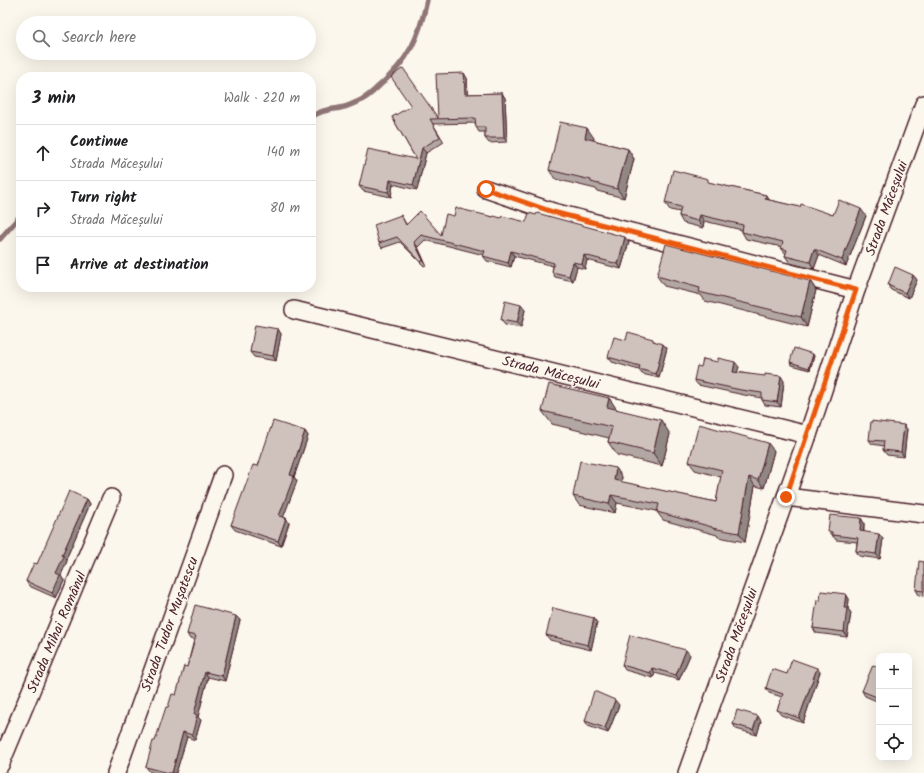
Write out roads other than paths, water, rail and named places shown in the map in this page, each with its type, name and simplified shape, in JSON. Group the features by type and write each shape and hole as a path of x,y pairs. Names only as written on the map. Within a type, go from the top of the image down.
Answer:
{"street":[{"name":"Strada Măceșului","path":"687,773 808,435 856,290 924,104"},
{"path":"486,189 553,212 856,290"},
{"name":"Strada Măceșului","path":"294,310 808,435"},
{"name":"Strada Tudor Mușatescu","path":"116,773 223,475"},
{"path":"786,497 924,514"},
{"name":"Strada Mihai Românul","path":"0,766 111,498"}],"waterway":[{"path":"316,115 360,101 372,93 398,67 411,48 416,37 427,0"},
{"path":"0,239 16,221"}]}
